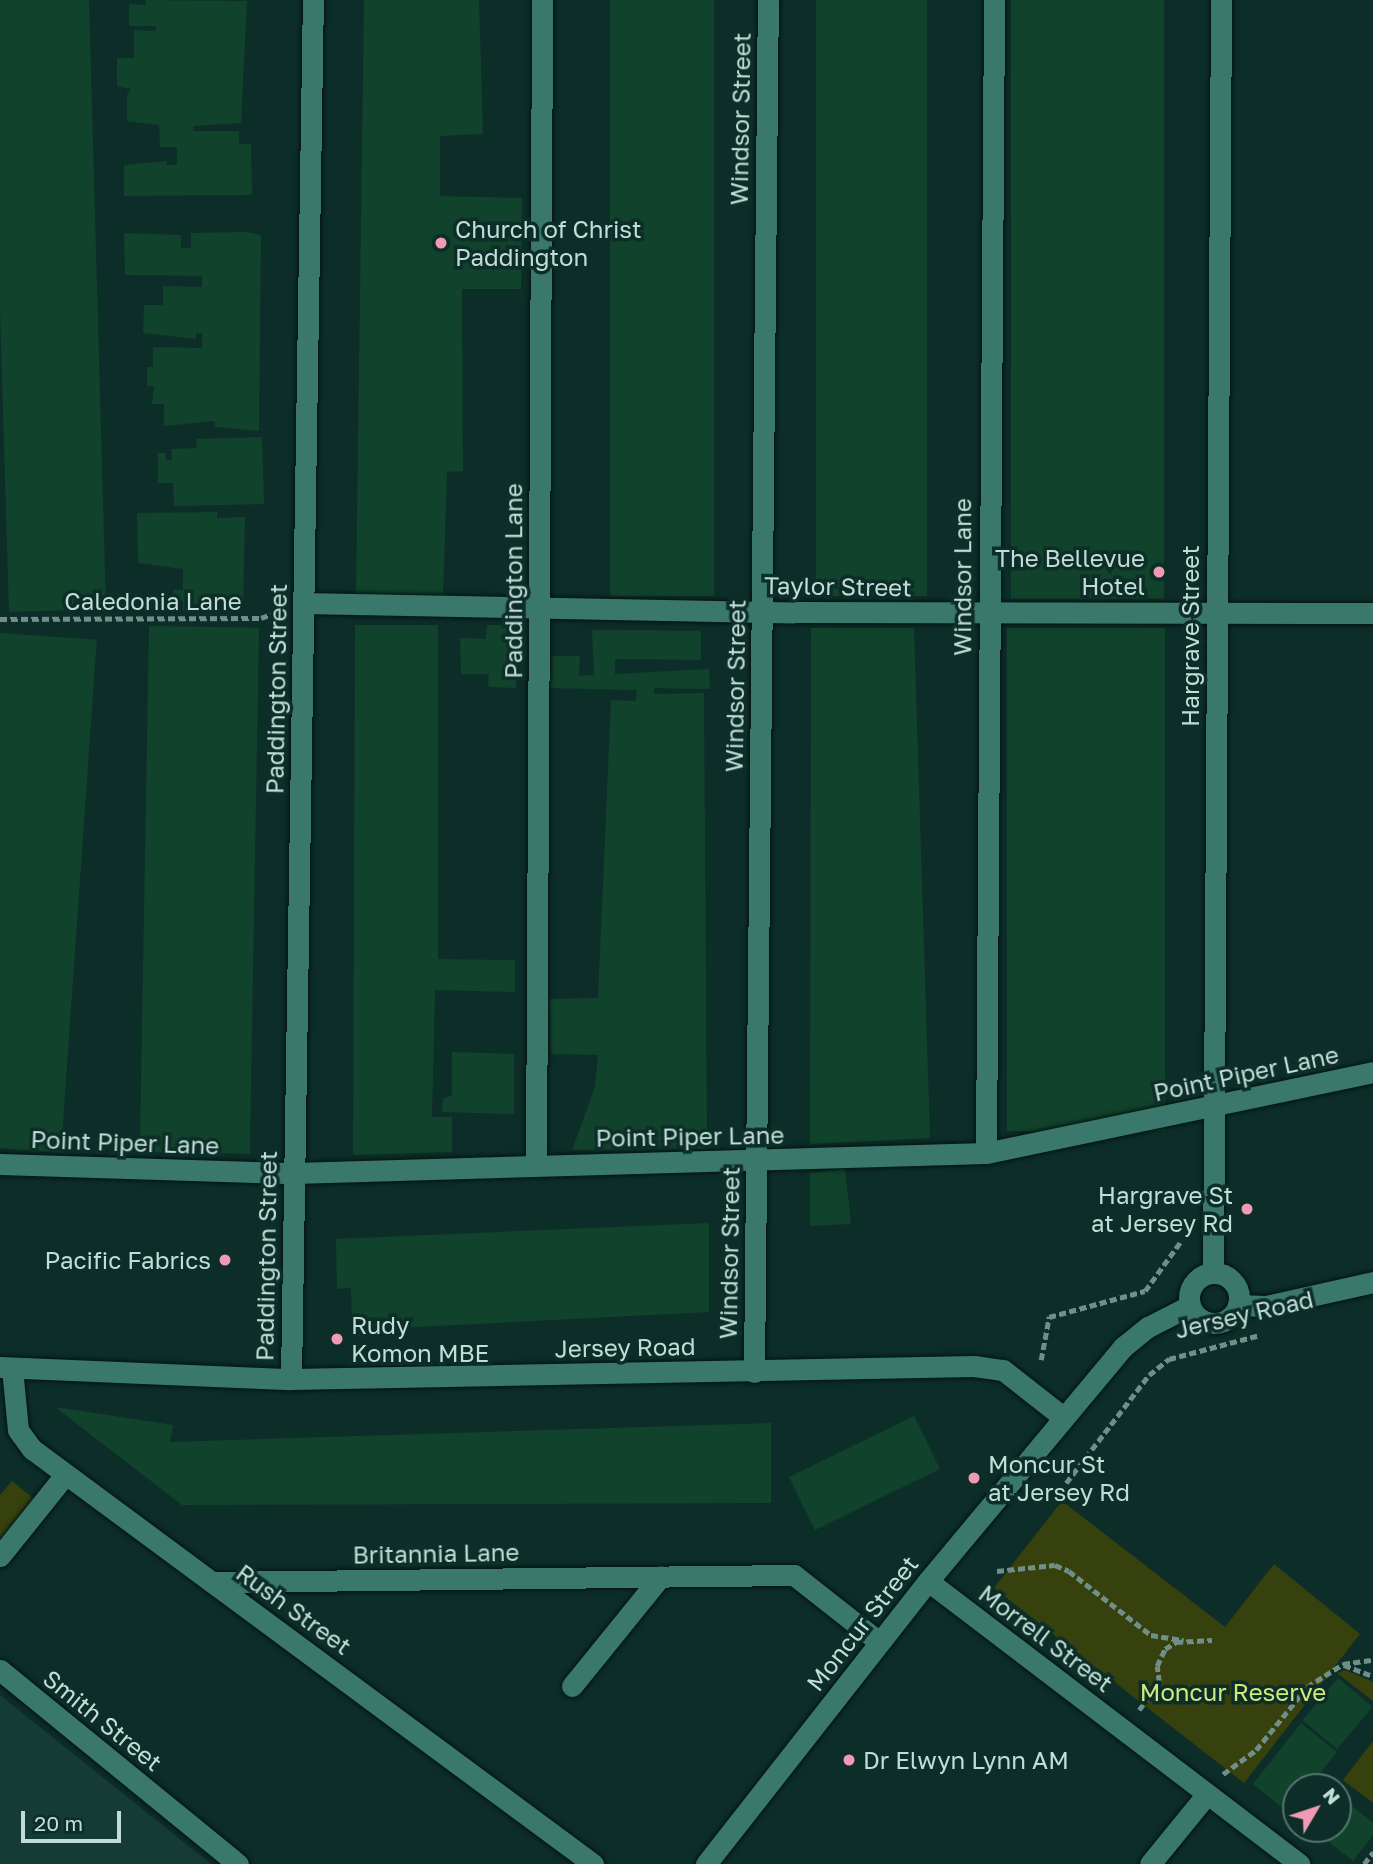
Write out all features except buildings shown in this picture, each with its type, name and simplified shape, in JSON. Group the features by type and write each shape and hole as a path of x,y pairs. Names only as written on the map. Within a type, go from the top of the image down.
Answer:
{"street":[{"name":"Paddington Street","path":"291,1378 313,0"},
{"name":"Paddington Lane","path":"536,1163 542,0"},
{"name":"Windsor Street","path":"754,1372 768,0"},
{"name":"Windsor Lane","path":"986,1153 994,0"},
{"name":"Hargrave Street","path":"1213,1273 1221,0"},
{"name":"Taylor Street","path":"303,603 989,614 1216,609 1373,613"},
{"name":"Point Piper Lane","path":"0,1164 294,1173 536,1163 756,1162 986,1153 1214,1108 1373,1072"},
{"path":"1213,1273 1234,1283 1238,1305 1230,1319 1214,1324 1199,1319 1189,1306 1193,1284 1213,1273"},
{"name":"Jersey Road","path":"1238,1305 1266,1306 1373,1282"},
{"name":"Jersey Road","path":"6,1368 291,1378 754,1372 974,1366 1003,1370 1063,1417 1123,1347 1148,1326 1189,1306"},
{"name":"Rush Street","path":"6,1368 18,1430 64,1476 593,1864"},
{"name":"Moncur Street","path":"706,1864 928,1581 1063,1417"},
{"path":"0,1556 64,1476"},
{"name":"Britannia Lane","path":"212,1582 794,1575 880,1642"},
{"path":"572,1686 661,1576"},
{"name":"Morrell Street","path":"928,1581 1299,1864"},
{"name":"Smith Street","path":"0,1670 238,1864"},
{"path":"1150,1864 1208,1794"}],"path":[{"name":"Caledonia Lane","path":"0,619 261,618 303,603"},
{"path":"1041,1360 1049,1317 1133,1297 1145,1290 1181,1241"},
{"name":"Jersey Road","path":"1066,1483 1149,1375 1169,1359 1269,1334"},
{"path":"997,1571 1055,1565 1151,1635 1184,1640 1212,1640"},
{"path":"1124,1730 1159,1682 1157,1666 1165,1649 1184,1640"},
{"path":"1208,1794 1229,1766 1256,1751 1307,1687 1343,1664 1373,1660"},
{"path":"1343,1664 1373,1676"},
{"path":"1364,1864 1373,1852"}],"shaded area":[{"path":"0,1695 211,1864 0,1864"}],"green space":[{"path":"12,1481 34,1499 0,1540 0,1495"},
{"name":"Moncur Reserve","path":"1062,1501 1225,1627 1274,1564 1360,1634 1244,1783 994,1588"},
{"path":"1346,1670 1373,1682 1373,1701 1337,1673"},
{"path":"1373,1741 1373,1803 1352,1787 1352,1773 1348,1773"}],"place":[{"name":"Church of Christ Paddington","path":"441,243"},
{"name":"The Bellevue Hotel","path":"1159,572"},
{"name":"Hargrave St at Jersey Rd","path":"1247,1209"},
{"name":"Pacific Fabrics","path":"225,1260"},
{"name":"Rudy Komon MBE","path":"337,1339"},
{"name":"Moncur St at Jersey Rd","path":"974,1478"},
{"name":"Dr Elwyn Lynn AM","path":"849,1760"}]}
